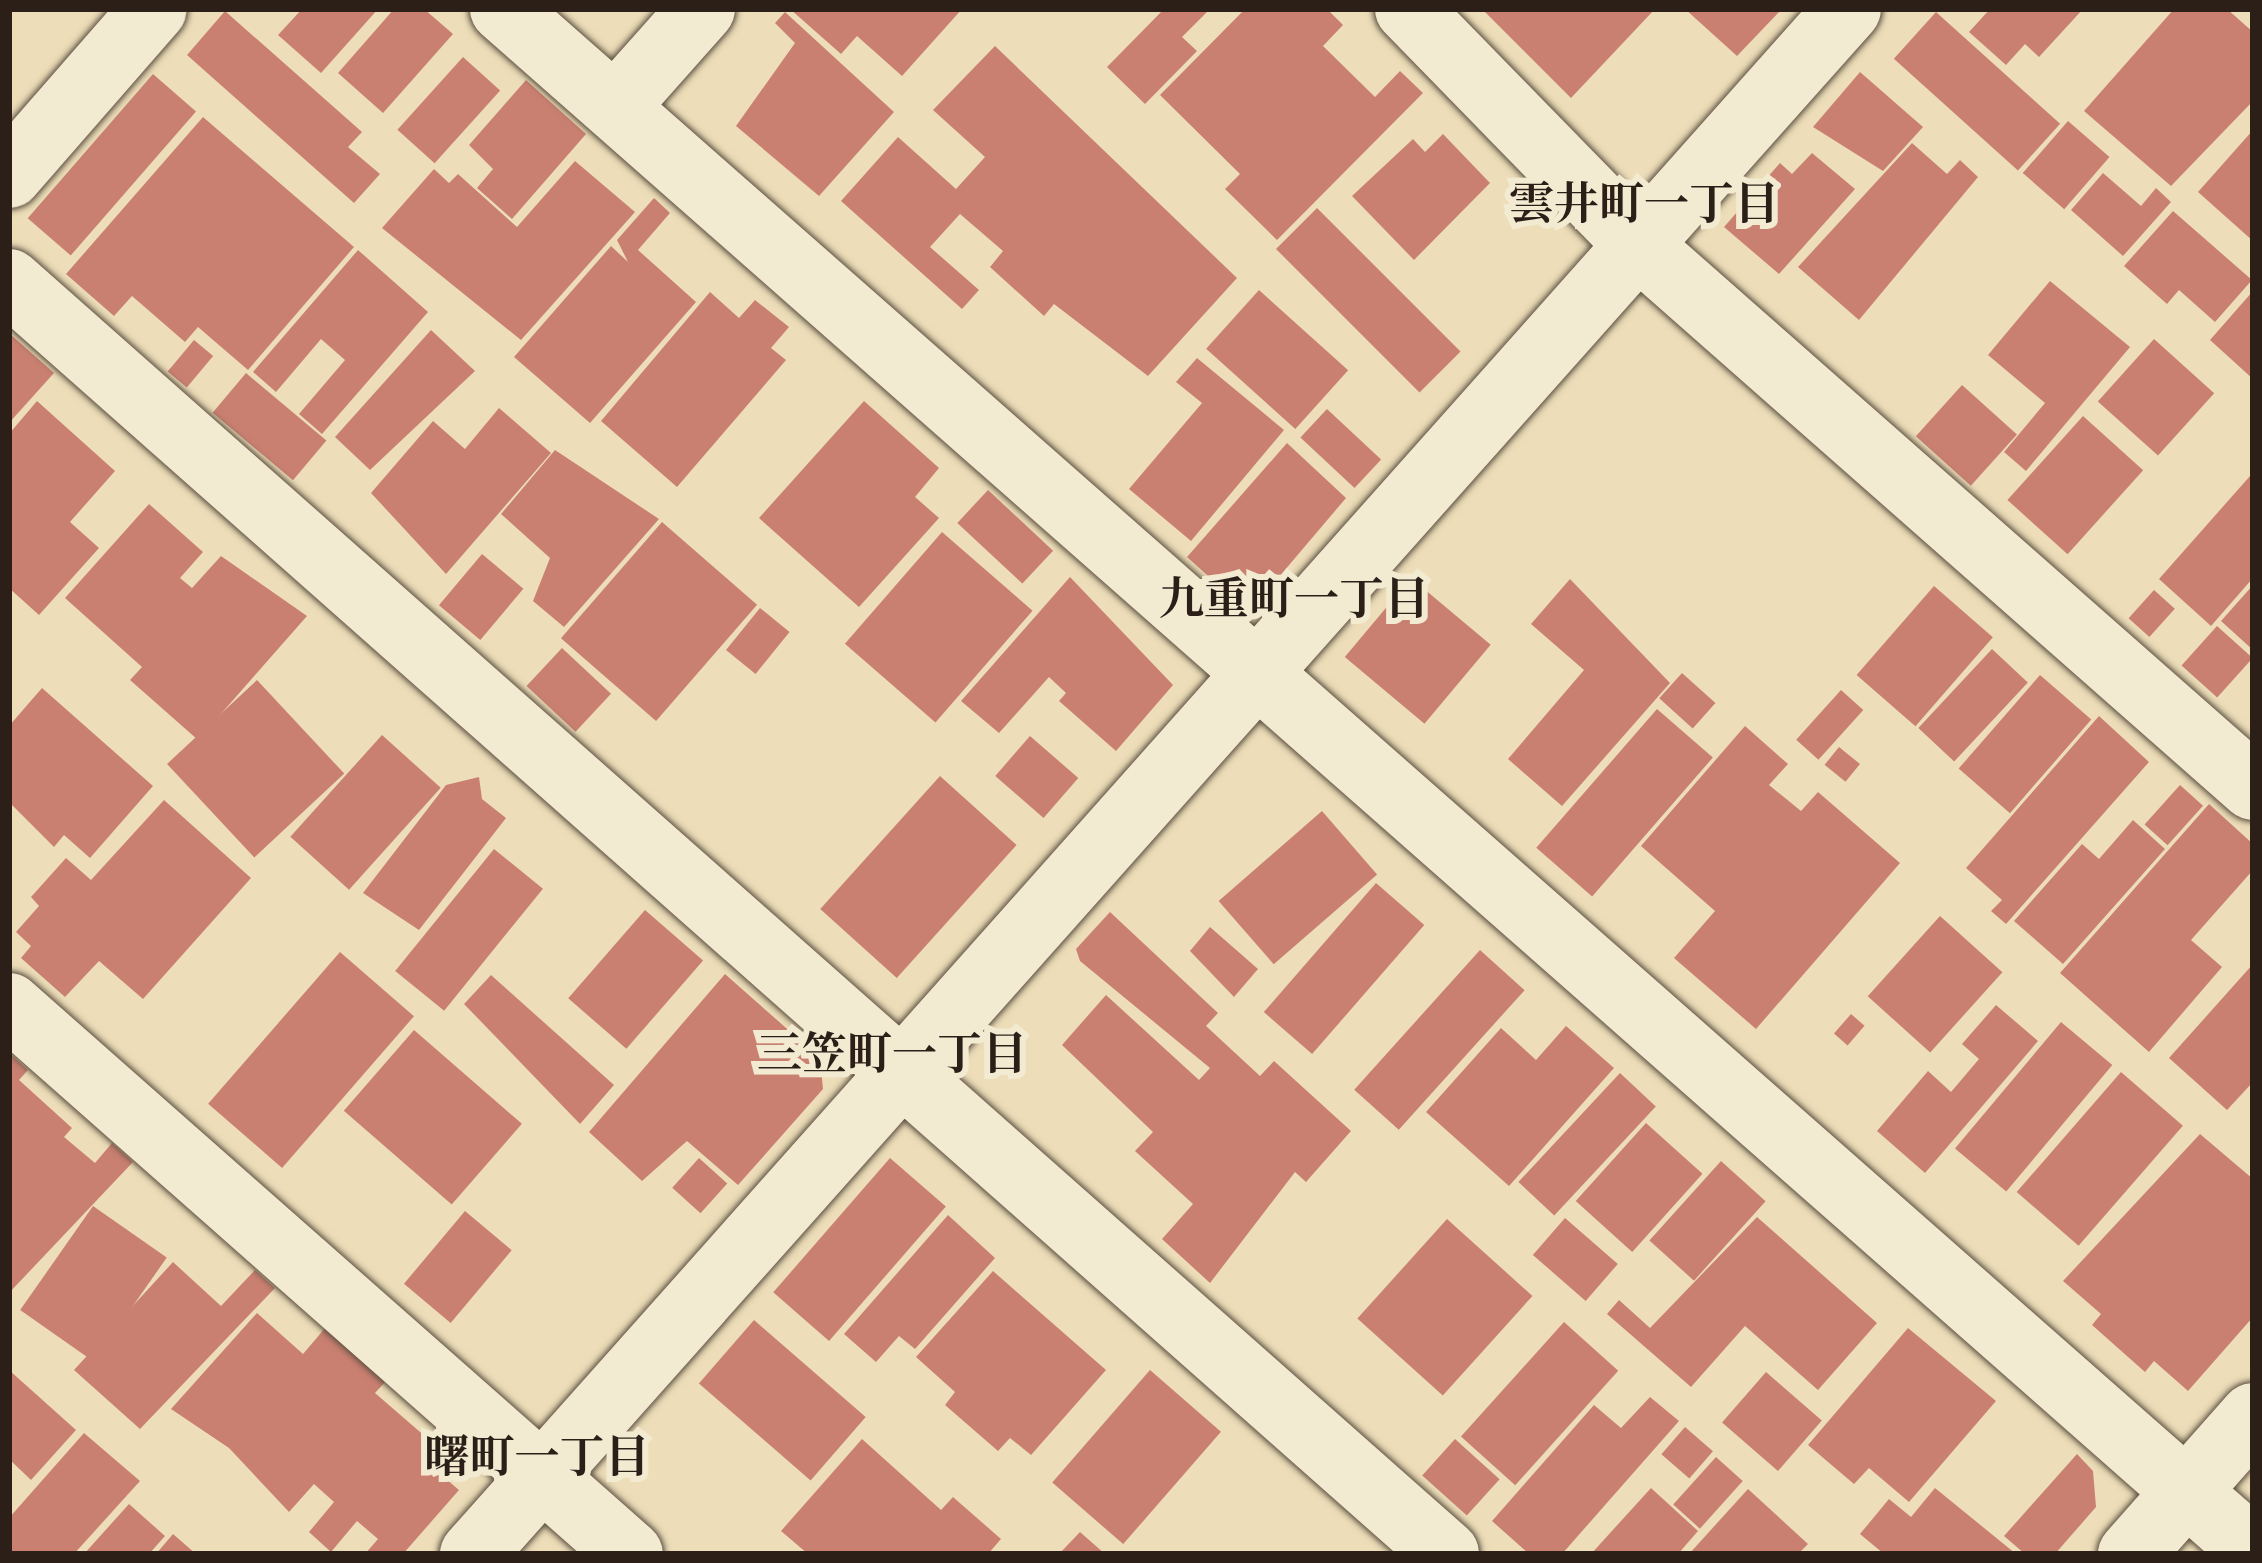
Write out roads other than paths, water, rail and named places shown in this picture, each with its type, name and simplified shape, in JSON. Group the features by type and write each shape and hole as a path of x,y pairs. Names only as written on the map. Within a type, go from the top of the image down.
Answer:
{"street":[{"path":"9,175 154,9"},
{"path":"503,9 2253,1550"},
{"path":"615,107 702,9"},
{"path":"1408,9 1639,245 2253,787"},
{"path":"473,1554 904,1078 1848,9"},
{"path":"9,282 1446,1554"},
{"path":"9,1006 630,1554"},
{"path":"2131,1554 2253,1416"}],"district":[{"name":"雲井町一丁目","path":"1644,203"},
{"name":"九重町一丁目","path":"1294,598"},
{"name":"三笠町一丁目","path":"892,1053"},
{"name":"曙町一丁目","path":"537,1456"}]}
